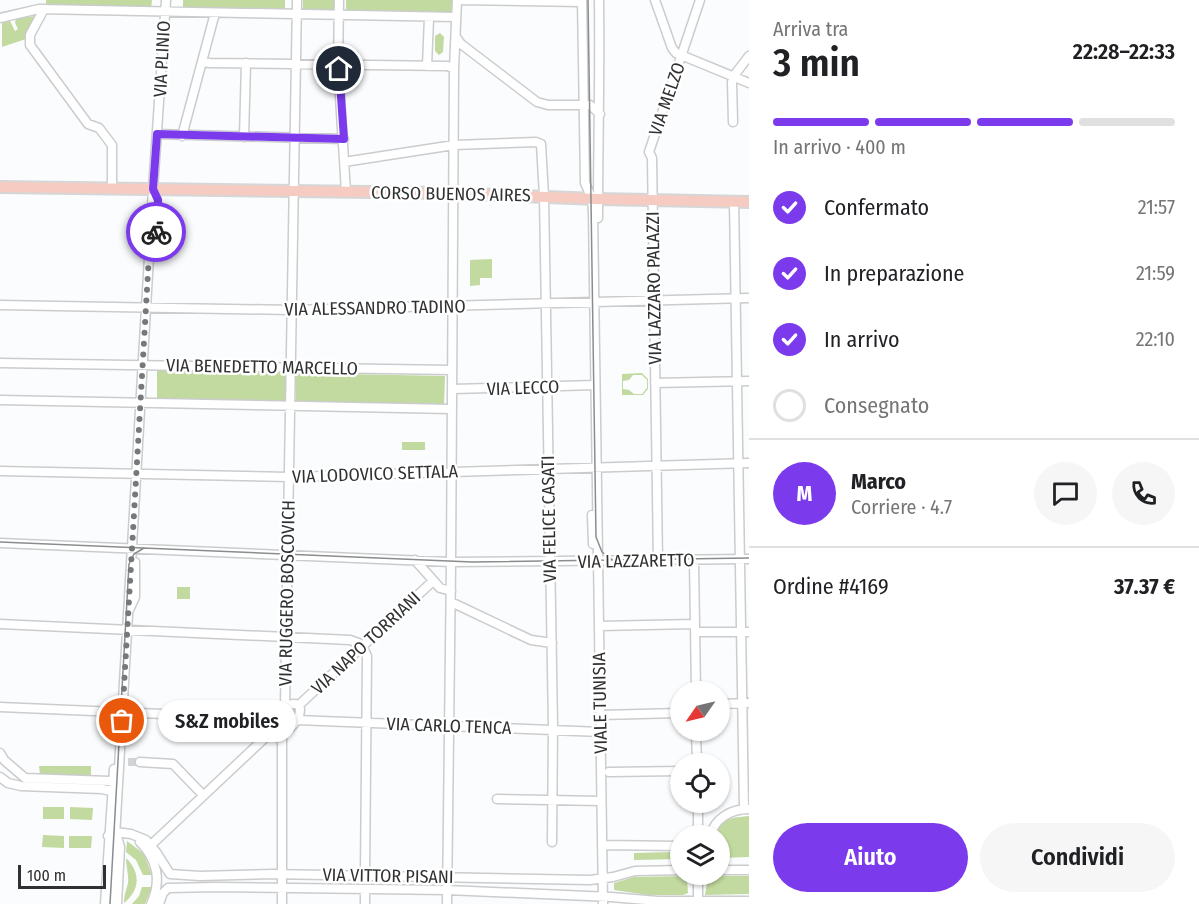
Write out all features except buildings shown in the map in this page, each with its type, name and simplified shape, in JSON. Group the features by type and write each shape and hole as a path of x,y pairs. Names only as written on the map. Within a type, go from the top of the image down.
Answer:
{"main road":[{"path":"0,187 112,188"},
{"name":"CORSO BUENOS AIRES","path":"112,188 454,193 749,202"}],"street":[{"name":"VIA PLINIO","path":"152,188 166,0"},
{"name":"VIA RUGGERO BOSCOVICH","path":"285,706 297,0"},
{"path":"339,0 338,65 346,192"},
{"path":"447,904 454,66 457,0 582,1 585,183 595,199"},
{"path":"594,302 593,253 600,114 599,0"},
{"path":"655,0 672,48 682,56 749,83"},
{"name":"VIA MELZO","path":"652,200 652,158 649,152 700,0"},
{"path":"38,7 29,40 31,48 88,124 99,128 112,145 112,188"},
{"path":"0,18 38,7 165,12 456,17"},
{"path":"182,136 215,13"},
{"path":"426,18 427,66"},
{"path":"456,37 474,55 533,100 548,105 593,106 600,114"},
{"path":"203,62 454,66 474,55"},
{"path":"733,122 732,82 749,56"},
{"path":"244,137 246,63"},
{"name":"VIA PLINIO","path":"152,188 148,178 151,138 158,121"},
{"path":"157,134 344,139"},
{"name":"VIA FELICE CASATI","path":"454,145 536,142 541,144 544,196 552,643 552,842"},
{"path":"344,162 454,145"},
{"path":"111,904 114,786 120,762 120,713 128,613 135,596 136,567 131,549 145,314 149,255 156,239 158,200 152,188"},
{"name":"VIA LAZZARO PALAZZI","path":"652,200 657,466"},
{"path":"714,825 720,819 746,809 744,559 738,464 734,201"},
{"name":"VIA ALESSANDRO TADINO","path":"0,305 145,314 749,298"},
{"name":"VIALE TUNISIA","path":"594,302 603,900"},
{"name":"VIA BENEDETTO MARCELLO","path":"0,363 452,370"},
{"path":"655,379 749,381"},
{"name":"VIA LECCO","path":"452,389 595,385"},
{"path":"0,400 451,409"},
{"name":"VIA LODOVICO SETTALA","path":"0,471 289,477 749,464"},
{"path":"657,466 658,561"},
{"path":"0,538 32,544"},
{"path":"0,543 32,544"},
{"name":"VIA LAZZARETTO","path":"32,544 70,546 96,552 123,553 131,549 451,562 744,559"},
{"path":"415,560 442,590 451,591"},
{"path":"694,560 696,681"},
{"name":"VIA NAPO TORRIANI","path":"299,705 433,580"},
{"path":"451,602 531,640 552,643"},
{"path":"0,624 356,640 363,646 368,656 365,876"},
{"path":"599,626 694,628 745,632"},
{"path":"0,707 255,718 261,721 267,731 276,737 282,735 297,720 301,712 299,705 292,703 285,706 267,722 267,731 151,844"},
{"path":"730,704 746,703"},
{"path":"600,715 670,712"},
{"name":"VIA CARLO TENCA","path":"297,720 601,732"},
{"path":"282,735 282,904"},
{"path":"2,757 24,778 114,786"},
{"path":"0,770 2,757"},
{"path":"601,759 604,768 609,772 670,771"},
{"path":"140,762 173,764 203,795"},
{"path":"601,788 609,772"},
{"path":"0,777 8,783 28,787 102,789 114,786"},
{"path":"497,799 601,801"},
{"path":"112,834 134,835 151,844 172,874 164,880 165,885 171,888 164,893 159,904"},
{"path":"105,904 112,834"},
{"path":"112,834 120,845 117,904"},
{"path":"134,835 148,851 157,872 157,888 151,904"},
{"path":"602,845 670,846"},
{"name":"VIA VITTOR PISANI","path":"171,888 365,876 603,879 635,871 670,870"},
{"path":"730,870 749,870"},
{"name":"VIA VITTOR PISANI","path":"172,874 365,889 447,890 603,900 749,901"},
{"path":"698,902 699,885"},
{"path":"364,904 365,889"}],"green space":[{"path":"46,0 152,0 151,9 46,6"},
{"path":"183,0 285,0 285,12 183,10"},
{"path":"303,0 335,0 335,12 303,12"},
{"path":"346,0 453,0 453,16 346,12"},
{"path":"36,16 26,39 2,47 2,21 9,19 15,31 18,29 15,23 16,18"},
{"path":"440,33 444,37 443,52 439,55 435,51 435,36"},
{"path":"492,259 492,278 480,278 480,285 470,286 470,260"},
{"path":"157,370 286,373 286,401 157,399"},
{"path":"296,373 445,376 444,405 296,402"},
{"path":"642,373 648,379 648,389 643,395 622,395 622,374","holes":["633,375 642,375 647,380 647,388 642,394 634,394 623,389 623,381 629,380"]},
{"path":"402,442 425,442 425,450 402,450"},
{"path":"177,587 190,587 190,599 177,599"},
{"path":"288,707 295,707 298,716 277,734 270,730 271,722"},
{"path":"39,766 91,766 91,776 40,775"},
{"path":"43,807 64,807 64,819 43,819"},
{"path":"70,807 93,808 92,820 70,819"},
{"path":"749,816 749,857 730,858 730,825 720,825 737,817"},
{"path":"43,835 64,836 64,848 42,847"},
{"path":"69,836 92,836 91,848 69,848"},
{"path":"127,841 144,854 152,875 143,875 136,860 126,852"},
{"path":"670,852 670,859 634,860 634,853"},
{"path":"126,858 134,869 137,881 133,893 124,903 128,883"},
{"path":"670,876 670,885 687,885 688,893 648,895 614,890 614,883 634,877"},
{"path":"730,876 749,876 749,894 705,895 707,885 730,885"},
{"path":"142,887 152,887 145,904 132,904 139,896"}],"tunnel":[{"path":"128,762 140,762"}],"tram line":[{"path":"588,0 596,537 602,552 614,561"},
{"path":"0,542 472,562 749,558"},
{"path":"110,904 129,564 134,554 144,548"}],"way so far":[{"path":"122,721 149,255 156,239 156,232"}],"place":[{"name":"S&Z mobiles","path":"122,721"}],"route":[{"path":"156,232 158,200 153,189 157,134 344,139 339,69"}]}
